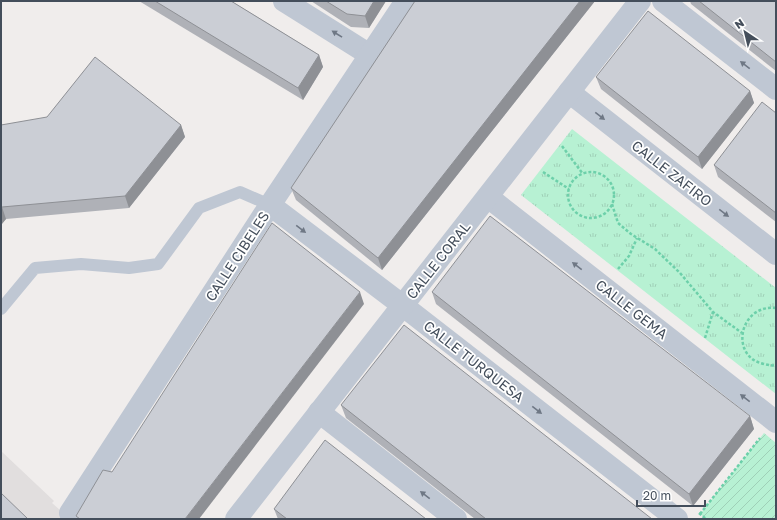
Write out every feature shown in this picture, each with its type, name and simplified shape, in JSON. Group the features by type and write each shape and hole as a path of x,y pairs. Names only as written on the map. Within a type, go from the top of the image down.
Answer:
{"street":[{"path":"284,1 370,55"},
{"name":"CALLE CIBELES","path":"70,513 270,205 406,1"},
{"name":"CALLE CORAL","path":"236,519 640,1"},
{"path":"663,1 776,89"},
{"name":"CALLE ZAFIRO","path":"569,92 776,254"},
{"name":"CALLE GEMA","path":"488,197 770,428"},
{"name":"CALLE TURQUESA","path":"270,205 402,305 677,519"},
{"path":"320,412 456,519"}],"lane":[{"path":"1,309 35,268 80,264 129,268 158,264 199,208 240,192 270,205"}],"path":[{"path":"562,146 583,174"},
{"path":"543,172 569,189"},
{"path":"590,172 604,176 610,181 614,189 612,204 602,215 585,217 578,214 568,198 569,189 572,182 583,174 590,172"},
{"path":"612,204 618,224 655,249 680,273 713,312 742,333"},
{"path":"617,270 629,256 637,238"},
{"path":"776,308 760,310 751,315 745,323 742,333 742,340 745,350 750,357 758,363 772,366 776,365"},
{"path":"700,514 770,428"}],"shaded area":[{"path":"1,451 54,501 52,503 70,519 1,519"}],"green space":[{"path":"572,129 776,288 776,394 521,195"},
{"path":"764,433 776,443 776,519 706,519 700,514"}],"building":[{"path":"155,1 231,1 319,55 298,88"},
{"path":"326,1 374,1 365,16 347,14"},
{"path":"415,1 580,1 378,258 291,188"},
{"path":"699,1 776,1 776,62"},
{"path":"648,11 750,91 698,157 596,77"},
{"path":"95,57 181,125 125,196 1,207 1,125 47,117"},
{"path":"762,102 776,113 776,213 714,165"},
{"path":"490,216 750,416 689,494 432,292"},
{"path":"272,223 360,292 185,519 80,519 76,516 103,470 112,472"},
{"path":"404,325 652,519 486,519 341,405"},
{"path":"325,440 426,519 287,519 274,509"},
{"path":"1,493 28,519 1,519"}]}
